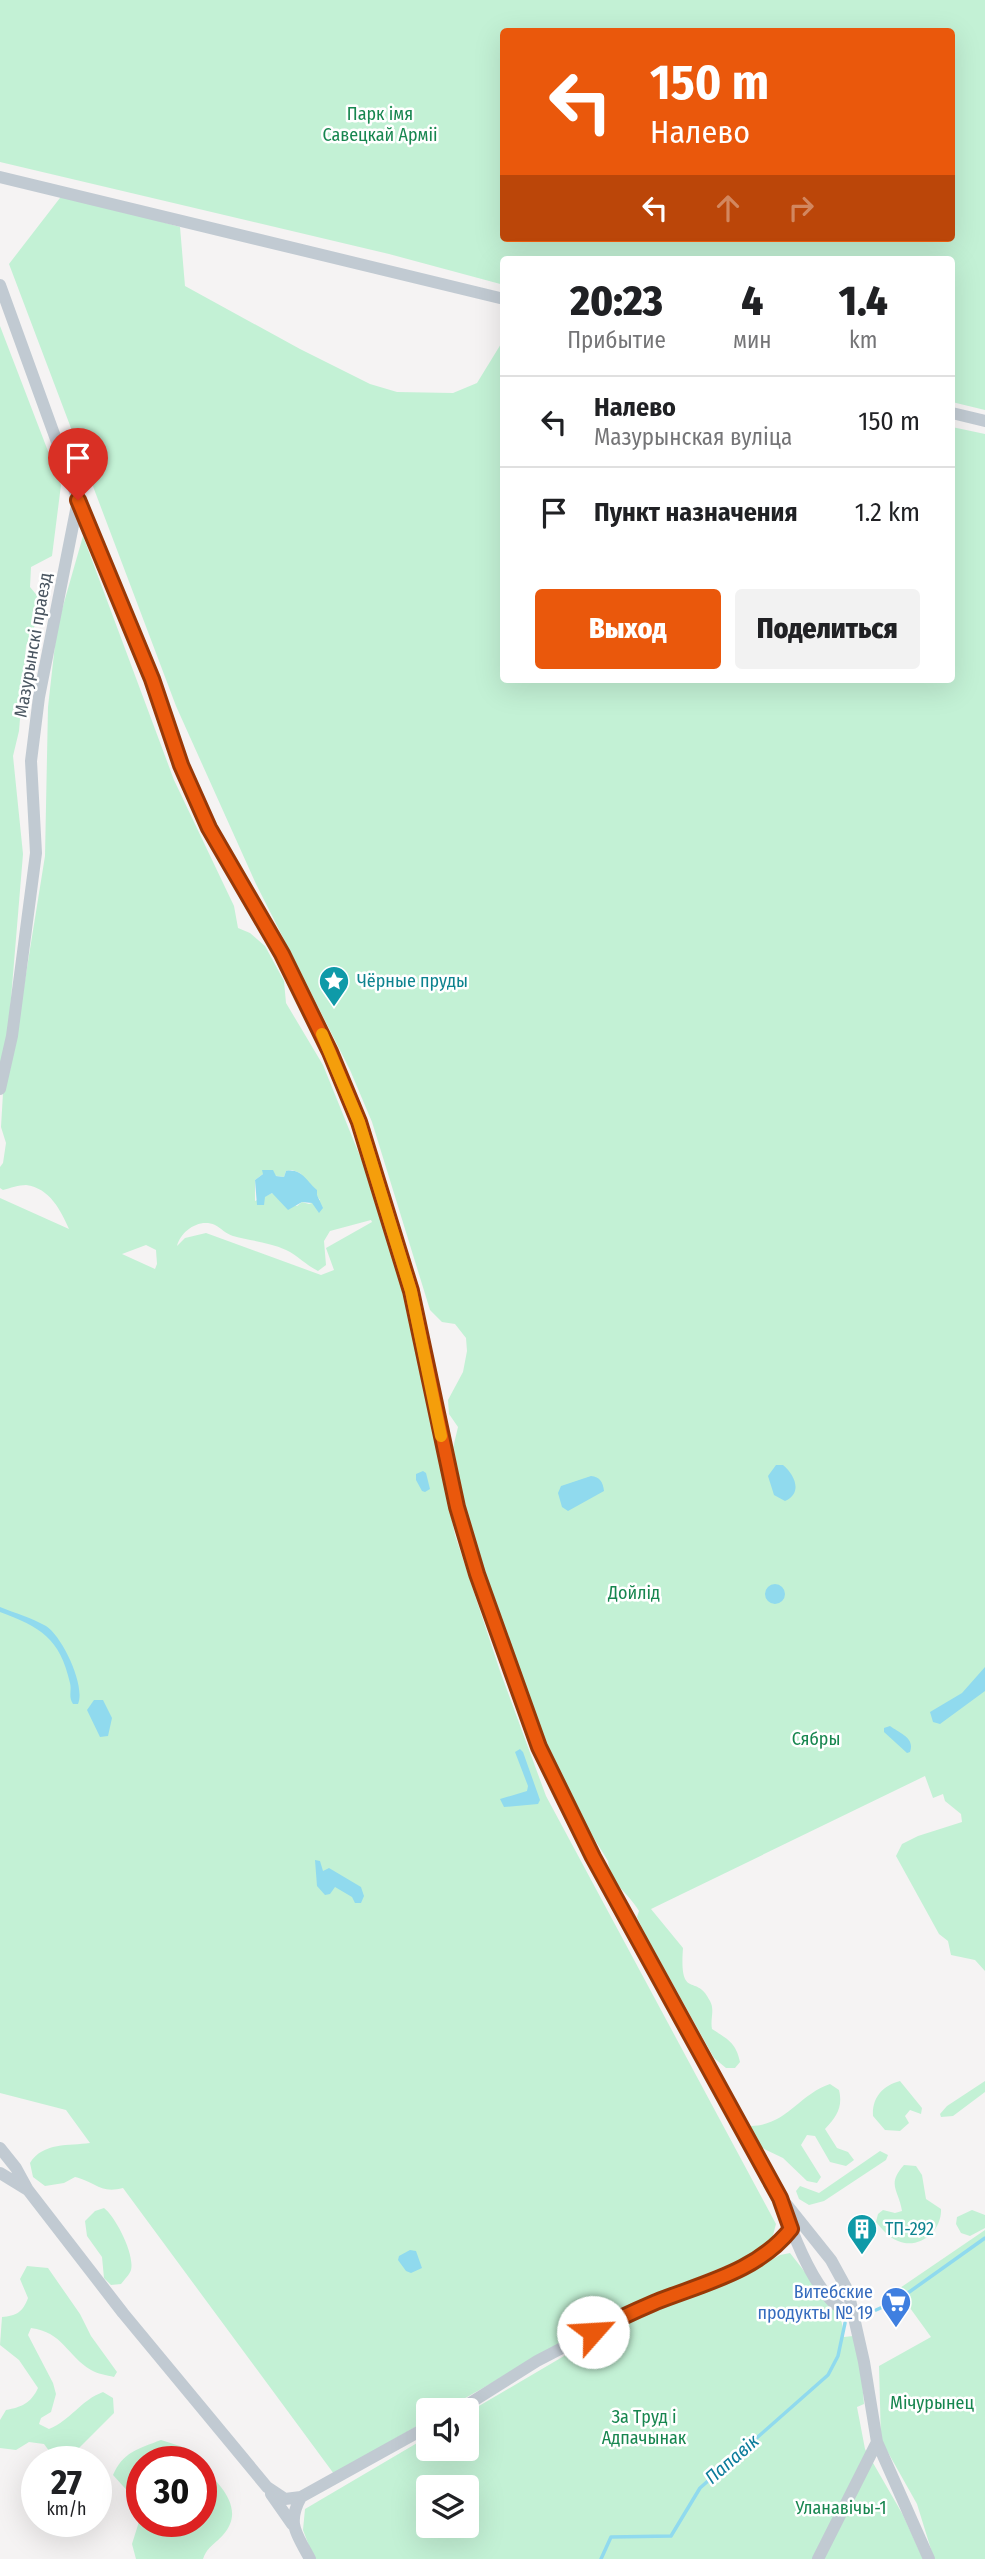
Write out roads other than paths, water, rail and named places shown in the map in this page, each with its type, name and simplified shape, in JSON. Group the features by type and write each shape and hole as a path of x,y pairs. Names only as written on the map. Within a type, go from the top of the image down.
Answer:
{"street":[{"path":"0,177 500,298"},
{"path":"0,285 78,500 152,679 181,765 209,828 282,954 325,1040 359,1122 411,1291 457,1507 477,1574 539,1747 593,1857 797,2227 815,2277 834,2303 854,2314"},
{"path":"955,414 985,421"},
{"name":"Мазурынскі праезд","path":"0,1089 12,1036 36,853 31,761 39,697 78,500"},
{"path":"0,2148 16,2168 28,2190 123,2313 267,2487 310,2559"},
{"path":"0,2173 28,2190"},
{"path":"797,2227 831,2260 848,2291 877,2442 929,2559"},
{"path":"478,2398 537,2361 614,2321 756,2262 797,2227"},
{"path":"267,2487 285,2499 301,2497 416,2433"},
{"path":"818,2559 877,2442"},
{"path":"292,2525 296,2505 301,2497"}],"water":[{"path":"262,1170 273,1170 276,1176 284,1177 286,1171 300,1174 317,1190 323,1208 319,1213 312,1203 302,1202 288,1210 272,1193 265,1197 264,1205 257,1205 255,1180 263,1174"},
{"path":"776,1465 783,1465 794,1479 794,1493 785,1501 774,1495 768,1476"},
{"path":"423,1471 430,1489 425,1492 416,1480 416,1474"},
{"path":"591,1476 600,1480 604,1491 568,1511 562,1507 558,1493 561,1486"},
{"path":"775,1584 782,1587 785,1594 782,1601 775,1604 768,1601 765,1594 768,1587"},
{"path":"0,1607 35,1620 52,1631 76,1674 80,1696 78,1704 73,1704 66,1668 54,1645 37,1629 0,1612"},
{"path":"985,1667 985,1691 940,1724 933,1722 930,1712 962,1693"},
{"path":"94,1700 103,1700 112,1718 108,1736 100,1737 87,1710"},
{"path":"890,1726 909,1740 910,1752 907,1753 884,1732 884,1728"},
{"path":"520,1749 540,1800 538,1804 504,1807 500,1799 527,1791 528,1786 515,1752"},
{"path":"315,1860 320,1861 323,1871 329,1868 361,1887 364,1896 361,1903 355,1903 352,1897 335,1887 330,1894 325,1895 317,1886"},
{"path":"410,2250 416,2251 422,2268 411,2273 406,2271 398,2260 399,2256"}],"waterway":[{"path":"876,2310 898,2300 985,2238"},
{"name":"Папавік","path":"601,2559 611,2537 671,2536 700,2488 828,2375 838,2356 845,2323"}],"place":[{"name":"Чёрные пруды","path":"334,1008"},
{"name":"ТП-292","path":"862,2256"},
{"name":"Витебские продукты № 19","path":"896,2329"}],"park label":[{"name":"Парк імя Савецкай Арміі","path":"380,124"},
{"name":"Дойлід","path":"634,1593"},
{"name":"Сябры","path":"816,1739"},
{"name":"Мічурынец","path":"932,2403"},
{"name":"За Труд і Адпачынак","path":"644,2427"},
{"name":"Уланавічы-1","path":"841,2508"}]}
